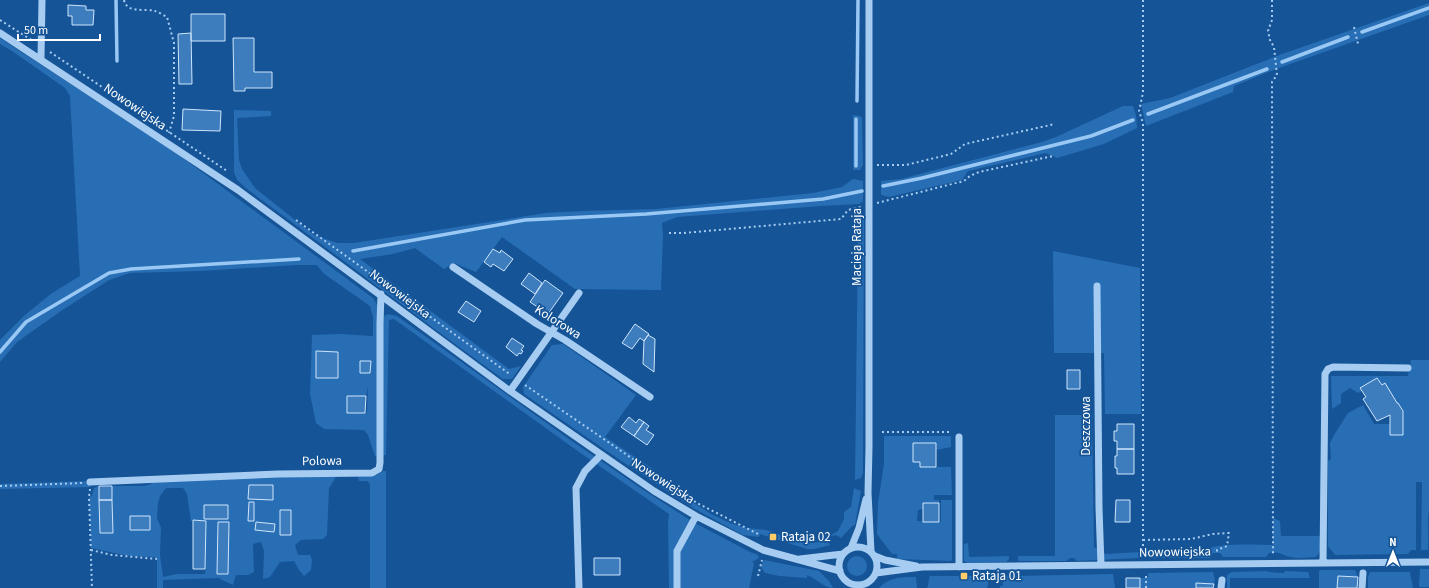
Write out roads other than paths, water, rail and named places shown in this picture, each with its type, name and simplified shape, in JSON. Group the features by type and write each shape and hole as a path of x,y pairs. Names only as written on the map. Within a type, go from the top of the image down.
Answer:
{"street":[{"path":"41,58 42,0"},
{"name":"Macieja Rataja","path":"869,0 868,493 869,537 873,554"},
{"name":"Nowowiejska","path":"0,33 41,58 238,190 381,294 510,391 654,491 726,533 763,550 840,571"},
{"name":"Kolorowa","path":"453,267 650,397"},
{"name":"Deszczowa","path":"1097,286 1101,565"},
{"path":"510,391 579,293"},
{"name":"Polowa","path":"90,482 278,474 372,472 379,469 381,294"},
{"path":"1323,563 1325,374 1328,369 1333,367 1408,368"},
{"path":"958,437 959,567"},
{"path":"579,588 576,488 585,471 601,455"},
{"name":"Macieja Rataja","path":"851,548 859,528 868,493"},
{"path":"677,588 677,551 696,516"},
{"path":"846,580 864,586 870,582 876,573 878,564 873,554 864,547 858,546 851,548 843,554 839,562 840,571 846,580 847,588"},
{"name":"Nowowiejska","path":"793,559 829,557 843,554"},
{"name":"Nowowiejska","path":"873,554 885,560 922,567"},
{"name":"Nowowiejska","path":"876,573 922,567 1429,562"},
{"path":"1362,588 1363,573"},
{"path":"1221,588 1222,580"}],"waterway":[{"path":"116,0 117,61"},
{"path":"857,101 858,0"},
{"path":"1362,32 1429,8"},
{"path":"1282,62 1348,37"},
{"path":"1148,114 1267,69"},
{"path":"856,119 856,166"},
{"path":"883,186 922,178 1091,136 1133,120"},
{"path":"353,251 525,220 646,214 823,199 862,191"},
{"path":"0,352 26,322 109,273 131,269 299,259"}],"place":[{"name":"Rataja 02","path":"773,537"},
{"name":"Rataja 01","path":"964,576"}]}
